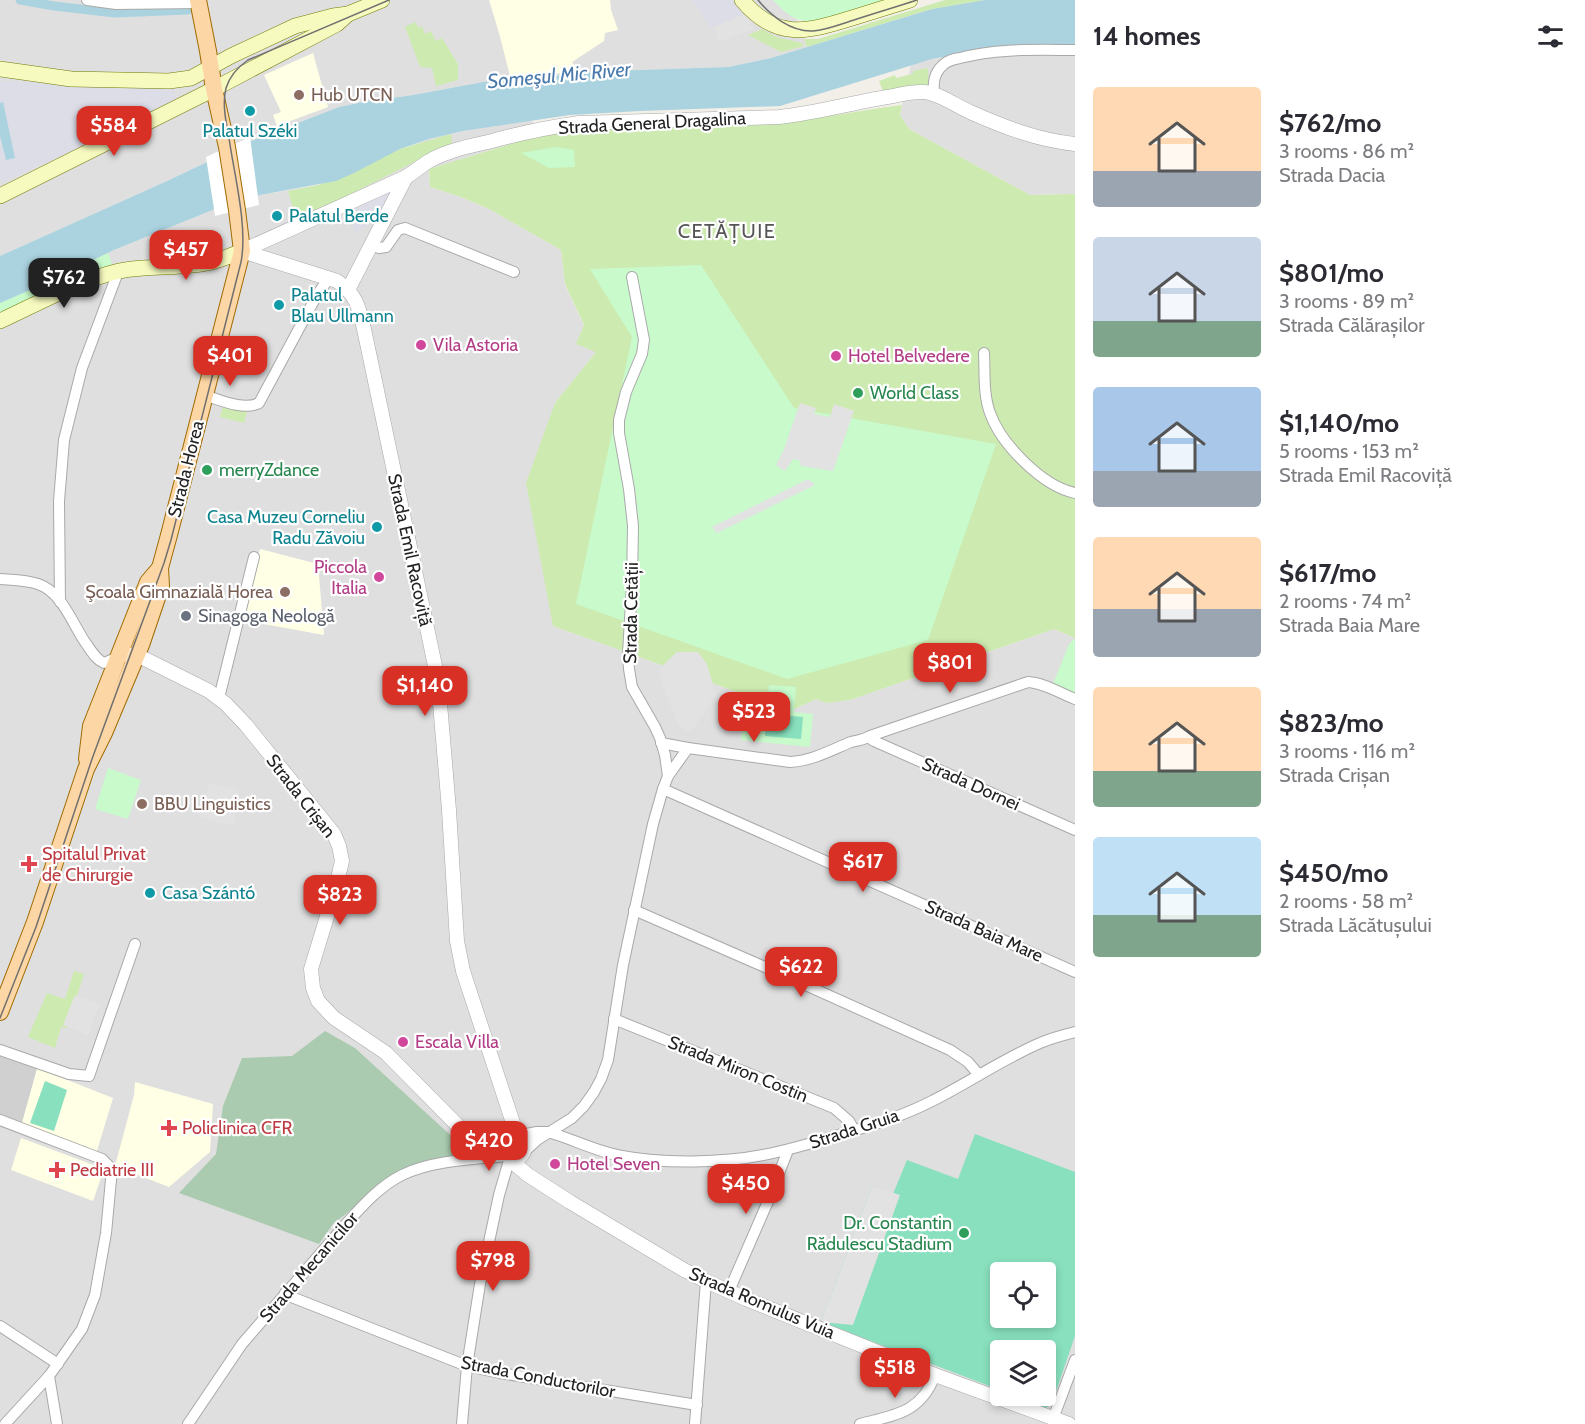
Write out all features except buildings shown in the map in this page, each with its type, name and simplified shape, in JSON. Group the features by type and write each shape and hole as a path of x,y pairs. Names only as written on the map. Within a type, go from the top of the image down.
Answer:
{"main road":[{"path":"0,69 71,79 169,81 191,78 295,26 348,14 382,0"},
{"path":"742,0 752,11 773,25 791,30 809,30 910,0"},
{"name":"Strada Horea","path":"0,1012 35,922 86,769 137,656 161,586 160,568 242,251 227,147 198,2"},
{"path":"0,196 214,89 337,24 348,14"},
{"path":"0,321 75,286 118,272 149,267 205,264 242,251"},
{"name":"Strada Horea","path":"86,769 91,726 148,582 160,568"}],"street":[{"path":"87,0 116,4 198,2"},
{"path":"934,94 935,74 943,64 949,61 1006,50 1075,50"},
{"name":"Strada General Dragalina","path":"242,251 406,177 430,161 455,151 561,125 779,117 922,91 934,94 1008,128 1043,139 1075,144"},
{"path":"242,251 329,278 348,290 406,177"},
{"path":"373,244 379,248 386,247 398,230 405,228 514,272"},
{"path":"282,234 277,240 275,250 283,264"},
{"path":"60,602 59,501 64,440 82,368 118,272"},
{"name":"Strada Cetății","path":"632,277 644,340 642,354 624,399 619,420 633,526 629,669 632,687 662,743 668,776"},
{"path":"204,395 246,406 259,403 317,295 329,278"},
{"name":"Strada Emil Racoviță","path":"348,290 358,306 364,329 438,680 458,948 463,971 513,1123 504,1149 516,1155"},
{"path":"984,353 986,398 989,411 1002,437 1032,469 1045,479 1075,493"},
{"path":"219,698 254,557"},
{"path":"0,579 37,583 47,588 60,602 99,660 104,663 118,657"},
{"name":"Strada Crișan","path":"118,657 137,656 219,698 246,725 329,828 339,846 342,861 311,969 313,987 318,1001 334,1018 386,1053 473,1141 487,1147 507,1140"},
{"path":"662,743 790,762 803,761 853,741 865,739 1020,685 1035,682 1075,699"},
{"name":"Strada Dornei","path":"868,737 1075,830"},
{"path":"462,1424 467,1366 480,1284 499,1195 516,1155 572,1118 584,1106 594,1092 608,1060 622,965 663,789 668,776 688,748"},
{"name":"Strada Baia Mare","path":"663,789 1075,972"},
{"path":"634,910 950,1050 968,1062 979,1075"},
{"path":"0,1050 69,1074 89,1076 135,944"},
{"name":"Strada Miron Costin","path":"614,1019 834,1108 849,1121 854,1130"},
{"name":"Strada Gruia","path":"548,1132 620,1156 646,1159 680,1161 738,1159 788,1150 910,1112 1042,1042 1075,1032"},
{"path":"0,1120 102,1159 112,1169 106,1233 95,1295 82,1329 49,1376 4,1424"},
{"path":"507,1140 537,1132 548,1132"},
{"name":"Strada Romulus Vuia","path":"507,1140 522,1138 525,1143 516,1155 521,1169 570,1202 706,1281 935,1375 1069,1424"},
{"name":"Strada Mecanicilor","path":"467,1160 507,1140"},
{"path":"729,1291 788,1150"},
{"name":"Strada Mecanicilor","path":"188,1424 242,1344 362,1206 380,1190 400,1176 415,1170 467,1160 516,1155"},
{"path":"695,1424 706,1281"},
{"name":"Strada Conductorilor","path":"285,1293 364,1327 467,1366 697,1405"},
{"path":"0,1326 58,1364"},
{"path":"1053,1419 1075,1360"},
{"path":"860,1424 916,1405 930,1387 935,1375"},
{"path":"49,1376 57,1424"}],"shaded area":[{"path":"0,0 773,0 797,19 807,47 771,58 728,67 609,71 483,82 339,107 249,142 0,256"},
{"path":"489,0 610,0 618,30 605,33 604,41 572,62 579,72 510,76"},
{"path":"692,0 736,0 747,13 709,29 701,11"},
{"path":"744,14 754,29 719,42 715,26"},
{"path":"1075,45 1075,194 1030,195 909,129 900,115 911,65 985,49"},
{"name":"Hub UTCN","path":"313,53 328,107 277,126 273,115 281,112 264,75"},
{"path":"0,81 168,86 174,90 176,95 175,102 169,107 3,182 0,181"},
{"path":"532,120 537,136 429,169 430,187 489,209 561,250 565,285 596,352 555,403 553,626 790,711 816,699 826,703 850,700 1054,629 1075,638 1075,1424 0,1424 0,303 114,250 215,209 260,195 319,185 429,139"},
{"path":"399,183 384,215 356,232 343,210"},
{"path":"800,403 816,408 814,414 830,417 834,404 854,411 833,471 801,466 799,460 793,459 785,471 776,465"},
{"path":"808,479 815,485 717,533 712,527"},
{"name":"Şcoala Gimnazială Horea","path":"260,549 318,564 324,635 242,620"},
{"path":"677,652 698,652 707,664 716,695 693,729 687,731 678,725 660,679 660,668"},
{"path":"210,783 239,790 234,826 199,817"},
{"path":"75,995 100,1004 88,1035 63,1025"},
{"path":"325,1031 355,1048 469,1152 397,1173 333,1224 319,1244 179,1193 216,1154 223,1106 242,1058 292,1056"},
{"path":"0,1052 37,1068 21,1126 0,1118"},
{"path":"37,1068 113,1098 96,1154 21,1126"},
{"name":"Policlinica CFR","path":"135,1082 213,1104 210,1152 169,1187 115,1166 134,1095"},
{"name":"Pediatrie III","path":"21,1138 104,1169 93,1201 11,1170"},
{"path":"872,1186 900,1195 853,1325 821,1322"}],"green space":[{"path":"773,0 894,0 813,23 791,16"},
{"path":"945,0 985,0 932,9 807,47 804,39 818,39"},
{"path":"415,22 419,28 422,26 425,34 431,31 436,41 442,38 458,64 458,80 436,86 432,68 420,67 405,27"},
{"path":"762,29 776,37 802,43 804,46 781,52 748,35"},
{"path":"928,68 929,85 884,94 879,81 895,75 896,78 913,74 913,71"},
{"path":"902,105 900,115 909,129 1030,195 1075,194 1075,638 1054,629 850,700 826,703 816,699 790,711 553,626 526,483 555,403 596,352 576,344 584,325 565,284 561,250 489,209 430,187 429,169 537,136 567,130 782,122"},
{"path":"451,134 452,143 297,221 288,191 319,185 400,149"},
{"path":"556,147 574,150 575,167 549,168 521,153"},
{"path":"108,253 112,264 0,313 0,303"},
{"path":"701,265 794,408 996,444 928,640 787,679 576,604 632,337 590,269"},
{"path":"223,406 247,412 244,423 220,417"},
{"path":"1075,638 1075,699 1051,689 1069,644"},
{"path":"769,685 796,687 794,712 813,714 810,747 741,740 744,708 767,710"},
{"path":"767,714 803,717 801,739 765,736"},
{"path":"108,768 141,780 128,819 95,809"},
{"path":"74,971 84,974 67,1028 61,1027 55,1048 28,1037 47,993 65,999"},
{"path":"45,1081 67,1090 54,1131 30,1123"},
{"name":"Dr. Constantin Rădulescu Stadium","path":"975,1134 1075,1172 1075,1336 1056,1391 1056,1340 990,1340 990,1386 821,1322 872,1186 893,1194 907,1160 958,1179"}],"water":[{"path":"985,0 1075,0 1075,45 985,49 932,59 780,106 570,115 463,131 429,139 400,149 336,181 260,195 215,209 114,250 0,303 0,256 249,142 339,107 483,82 609,71 728,67 771,58 932,9"},
{"path":"3,102 15,158 6,160 0,136 0,103"}],"pier":[{"path":"250,137 259,205 215,216 206,157"}],"waterway":[{"path":"20,0 115,13 188,10"}],"tram line":[{"path":"0,1018 36,927 92,759 164,563 241,262 242,217 224,107 228,83 235,72 248,60 389,0"},
{"path":"758,0 782,22 805,31 834,27 917,0"}],"place":[{"name":"Hub UTCN","path":"299,95"},
{"name":"Palatul Széki","path":"250,111"},
{"name":"Palatul Berde","path":"277,216"},
{"name":"Palatul Blau Ullmann","path":"279,305"},
{"name":"Vila Astoria","path":"421,345"},
{"name":"Hotel Belvedere","path":"836,356"},
{"name":"World Class","path":"858,393"},
{"name":"merryZdance","path":"207,470"},
{"name":"Casa Muzeu Corneliu Radu Zăvoiu","path":"377,527"},
{"name":"Piccola Italia","path":"379,577"},
{"name":"Şcoala Gimnazială Horea","path":"285,592"},
{"name":"Sinagoga Neologă","path":"186,616"},
{"name":"BBU Linguistics","path":"142,804"},
{"name":"Spitalul Privat de Chirurgie","path":"29,864"},
{"name":"Casa Szántó","path":"150,893"},
{"name":"Escala Villa","path":"403,1042"},
{"name":"Policlinica CFR","path":"169,1128"},
{"name":"Hotel Seven","path":"555,1164"},
{"name":"Pediatrie III","path":"57,1170"},
{"name":"Dr. Constantin Rădulescu Stadium","path":"964,1233"}],"district":[{"name":"CETĂȚUIE","path":"727,231"}],"water label":[{"name":"Someşul Mic River","path":"559,75"}]}
